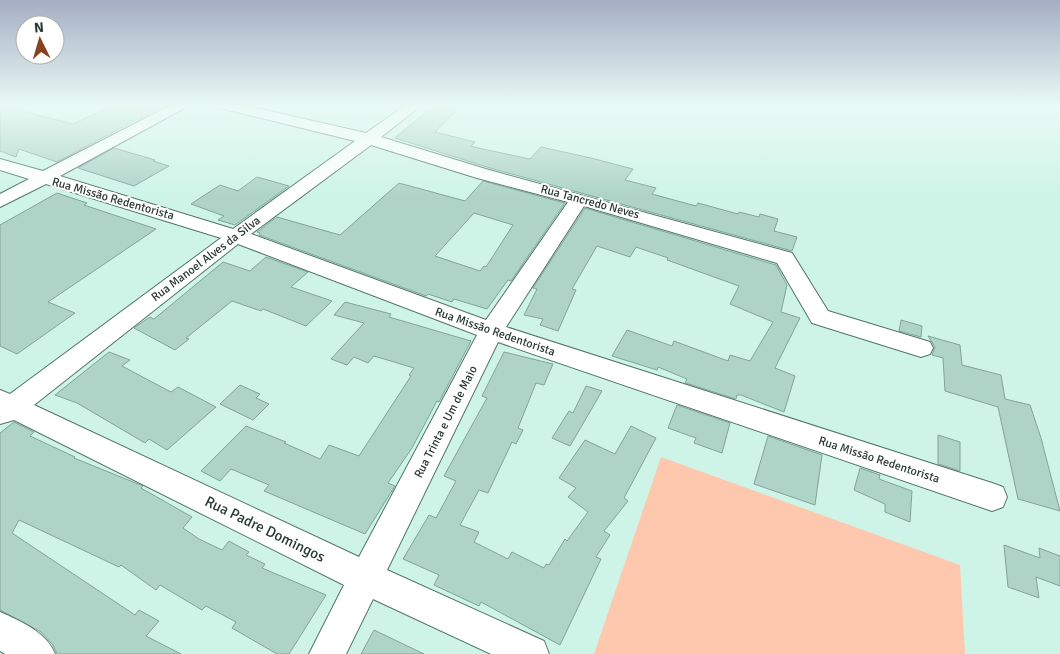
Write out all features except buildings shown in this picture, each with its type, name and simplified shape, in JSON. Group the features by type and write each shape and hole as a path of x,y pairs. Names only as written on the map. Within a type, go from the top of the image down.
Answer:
{"street":[{"path":"0,202 125,136"},
{"name":"Rua Tancredo Neves","path":"354,136 483,174 580,199 785,258 820,317 921,348"},
{"name":"Rua Manoel Alves da Silva","path":"4,408 374,136"},
{"name":"Rua Missão Redentorista","path":"0,164 44,179 236,236 492,332 992,497"},
{"name":"Rua Trinta e Um de Maio","path":"327,654 492,332 580,199"},
{"name":"Rua Padre Domingos","path":"4,408 531,654"},
{"path":"0,630 37,654"}],"shaded area":[{"path":"661,457 960,565 965,654 594,654"}]}
